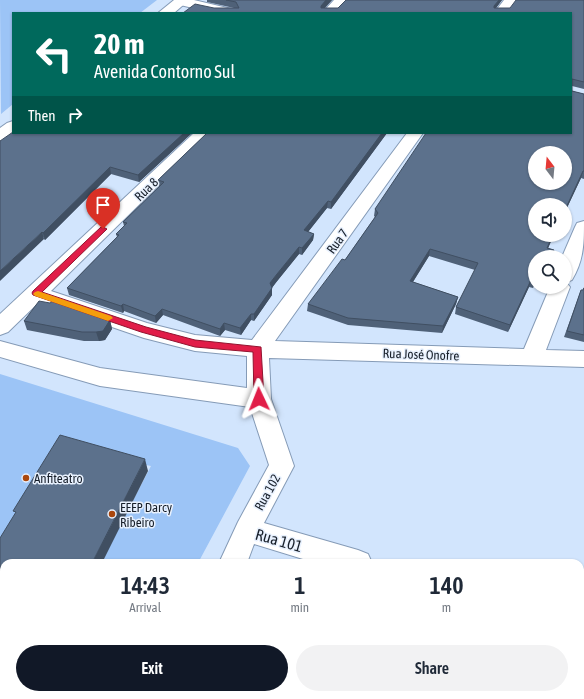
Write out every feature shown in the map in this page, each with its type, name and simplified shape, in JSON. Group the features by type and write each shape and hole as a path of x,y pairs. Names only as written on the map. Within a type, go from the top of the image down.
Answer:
{"street":[{"path":"330,12 342,0"},
{"path":"503,12 511,0"},
{"path":"166,12 182,1 227,12"},
{"path":"0,136 12,127"},
{"name":"Rua 8","path":"0,327 203,134"},
{"name":"Rua 7","path":"258,349 414,134"},
{"path":"572,257 584,227"},
{"name":"Rua José Onofre","path":"36,293 144,330 188,341 258,349 584,359"},
{"path":"532,357 557,294"},
{"path":"0,349 100,377 259,399"},
{"name":"Rua 102","path":"235,559 247,530 282,466 259,399 258,349"},
{"name":"Rua 101","path":"247,530 345,559"}],"shaded area":[{"path":"0,0 157,0 141,12 12,12 12,105 1,114"},
{"name":"EEEP Darcy Ribeiro","path":"0,374 238,448 250,466 200,559 57,559 124,518 151,466 146,465 0,541"}],"building":[{"path":"226,0 326,0 321,8 338,8 346,0 499,0 494,8 510,8 516,0 584,0 584,82 572,79 572,12 184,12 195,4 214,8 239,8 236,2"},
{"path":"572,91 584,94 584,171 571,198 528,198 528,242 550,242 547,248 554,250 528,250 528,286 510,325 456,307 478,263 430,249 410,281 458,297 443,326 348,318 308,304 342,259 345,260 378,213 375,209 425,134 572,134"},
{"path":"12,133 12,134 183,134 138,175 110,167 43,233 42,232 0,271 0,141"},
{"path":"206,134 381,134 331,202 328,201 304,230 314,234 302,248 299,247 277,274 270,283 272,288 254,314 251,314 240,328 224,323 220,329 162,309 155,316 123,304 121,306 67,288 119,235 116,234 127,223 123,222 164,182 158,180"},
{"path":"584,288 584,335 567,331 581,290"},
{"path":"39,301 50,303 53,301 110,320 103,331 96,332 82,332 24,321"},
{"path":"60,435 145,459 94,559 0,559 0,538 16,512 13,511"}],"slow traffic":[{"path":"38,294 108,318"}],"place":[{"name":"Anfiteatro","path":"26,478"},
{"name":"EEEP Darcy Ribeiro","path":"112,514"}],"route":[{"path":"103,229 36,293 144,330 195,343 258,349 259,399"}]}
